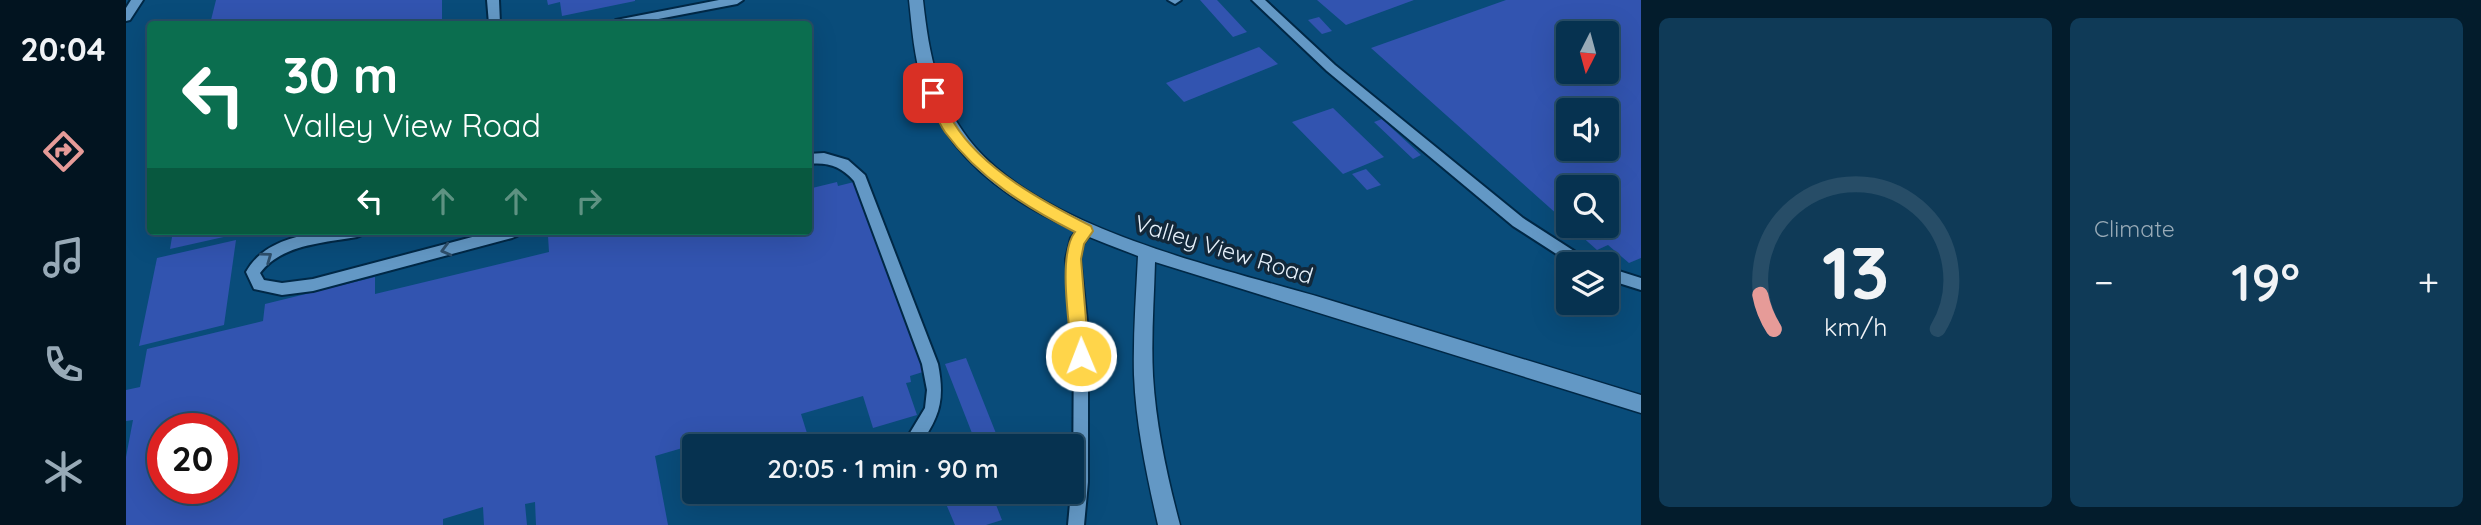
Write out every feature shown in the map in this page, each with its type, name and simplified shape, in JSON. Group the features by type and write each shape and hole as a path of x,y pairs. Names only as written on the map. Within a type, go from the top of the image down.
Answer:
{"street":[{"name":"Valley View Road","path":"916,0 920,38 933,93 950,128 984,166 1029,201 1085,231 1147,252 1641,404"},
{"path":"1147,252 1143,356 1147,414 1153,460 1169,525"}],"lane":[{"path":"126,17 137,0"},
{"path":"493,0 495,21"},
{"path":"631,21 737,0"},
{"path":"1258,0 1331,68 1518,222 1564,252"},
{"path":"812,159 840,160 850,166 860,179 930,364 936,390 933,412 918,434"},
{"path":"1076,525 1080,482 1081,331 1073,259 1076,242 1085,231"},
{"path":"340,235 277,250 259,260 253,272 259,285 282,289 313,285 499,235"},
{"path":"1619,277 1641,284"}],"shaded area":[{"path":"126,0 1641,0 1641,525 126,525"}],"building":[{"path":"216,0 442,0 442,21 211,21"},
{"path":"547,0 635,1 562,16 560,2 548,5"},
{"path":"1200,0 1217,0 1247,32 1233,37"},
{"path":"1317,0 1414,0 1346,25"},
{"path":"1506,0 1641,0 1641,258 1629,263 1608,245 1597,250 1584,238 1619,238 1619,175 1556,175 1556,213 1371,48"},
{"path":"1319,17 1332,31 1322,34 1308,20"},
{"path":"1259,47 1278,64 1184,102 1166,83"},
{"path":"1333,108 1384,157 1343,174 1292,122"},
{"path":"1382,119 1421,155 1413,159 1374,122"},
{"path":"1366,169 1381,185 1367,190 1352,174"},
{"path":"837,182 838,186 854,182 926,371 910,376 911,382 906,383 917,415 873,428 863,396 801,414 807,434 682,434 682,448 655,456 668,525 536,525 535,502 525,504 527,525 484,525 483,507 443,519 443,525 126,525 126,457 133,420 126,421 126,390 140,387 147,349 263,321 265,304 375,277 375,294 549,252 548,236 552,235 812,235 812,188"},
{"path":"172,235 233,235 170,249"},
{"path":"236,240 224,325 139,346 157,258"},
{"path":"966,358 996,434 972,434 945,364"},
{"path":"946,504 996,504 1002,520 986,525 955,525"}],"route":[{"path":"933,93 950,128 984,166 1029,201 1085,231 1076,242 1073,259 1081,356"}]}
